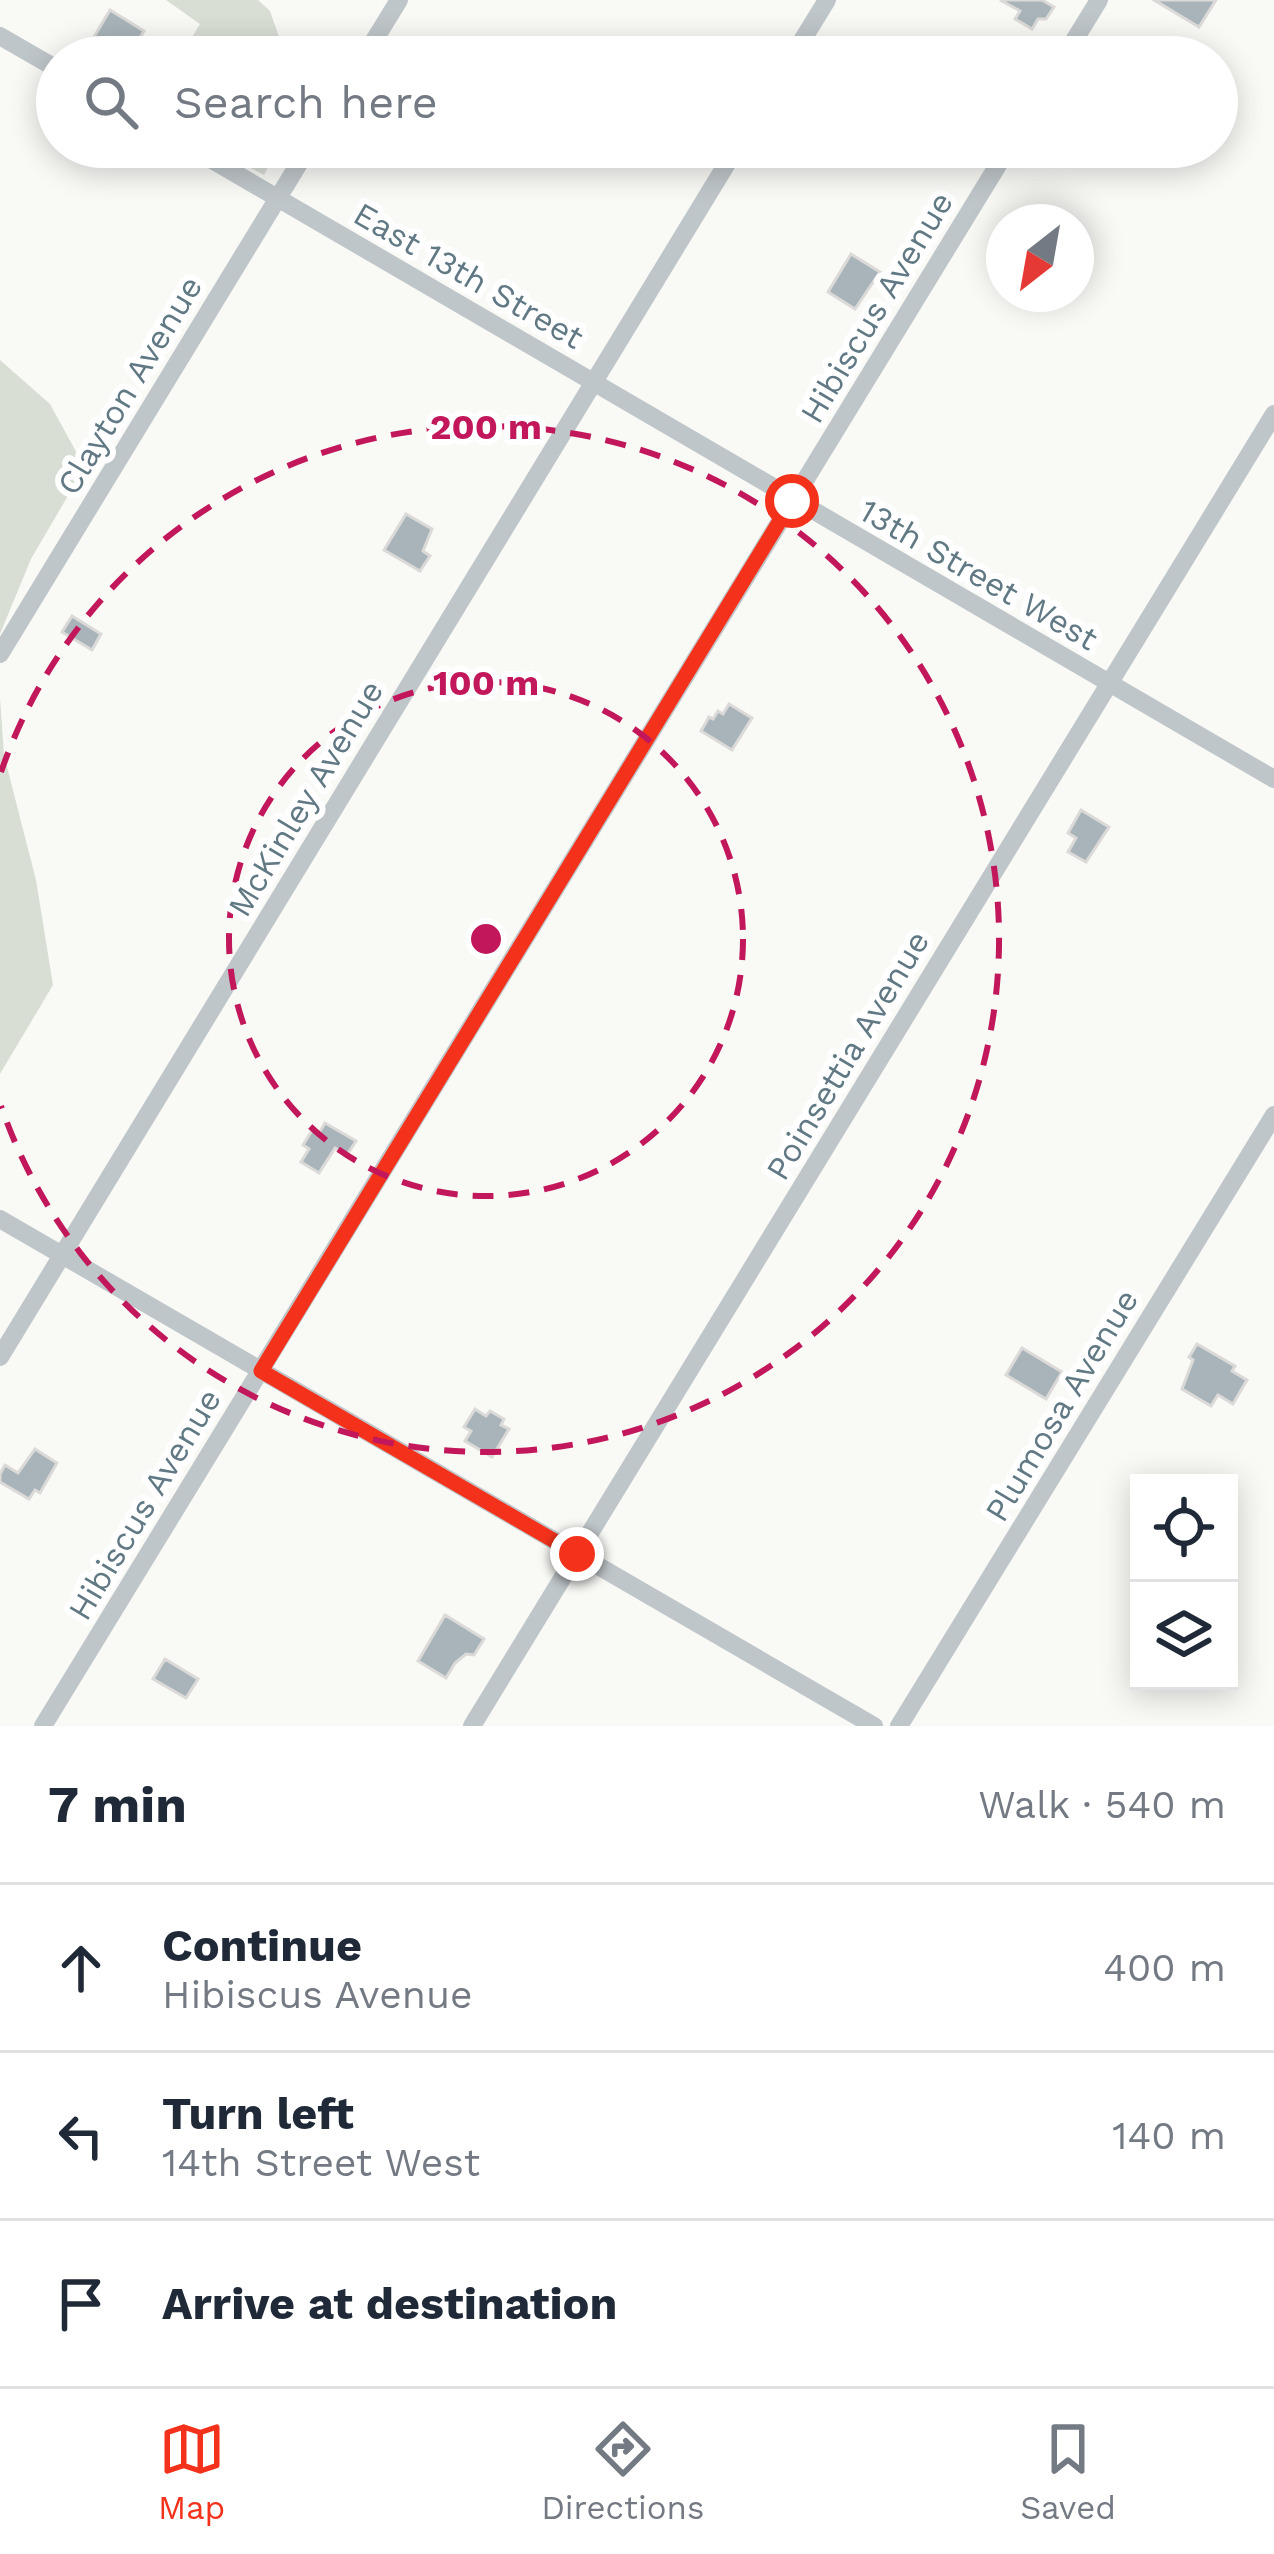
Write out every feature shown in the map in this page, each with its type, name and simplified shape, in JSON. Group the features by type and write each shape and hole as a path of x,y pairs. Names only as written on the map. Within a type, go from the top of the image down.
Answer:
{"street":[{"path":"377,36 399,0"},
{"path":"805,36 827,0"},
{"path":"1077,36 1099,0"},
{"path":"0,36 36,57"},
{"name":"East 13th Street","path":"226,168 593,383"},
{"name":"Clayton Avenue","path":"0,653 296,168"},
{"name":"McKinley Avenue","path":"0,1357 724,168"},
{"name":"Hibiscus Avenue","path":"43,1726 996,168"},
{"name":"13th Street West","path":"593,383 1274,779"},
{"name":"Poinsettia Avenue","path":"472,1726 1274,414"},
{"name":"Plumosa Avenue","path":"898,1726 1274,1115"},
{"path":"0,1219 874,1726"}],"shaded area":[{"path":"166,0 258,0 270,11 279,36 193,36 200,24"},
{"path":"0,360 50,404 79,457 76,482 31,559 0,634"},
{"path":"0,698 4,755 36,880 53,985 0,1074"}],"building":[{"path":"1000,0 1042,0 1054,7 1032,29 1015,19 1020,11"},
{"path":"1154,0 1216,0 1199,27"},
{"path":"110,10 144,31 141,36 95,36"},
{"path":"851,254 880,272 855,309 828,292"},
{"path":"406,514 432,529 423,551 430,556 420,571 384,550"},
{"path":"72,616 101,634 92,650 62,632"},
{"path":"729,704 752,718 732,750 701,731 709,717 713,719 718,711 723,714"},
{"path":"1081,810 1109,827 1086,862 1068,852 1076,838 1068,833"},
{"path":"325,1123 356,1141 347,1155 335,1148 319,1173 301,1162 309,1149 303,1145 313,1129 319,1133"},
{"path":"1197,1344 1235,1366 1232,1371 1247,1380 1233,1404 1218,1395 1211,1406 1182,1389"},
{"path":"1022,1348 1062,1372 1046,1399 1006,1375"},
{"path":"475,1409 504,1419 501,1425 509,1429 492,1457 465,1441 471,1431 464,1427"},
{"path":"35,1449 57,1463 40,1493 35,1490 29,1499 0,1482 0,1474 5,1465 18,1473"},
{"path":"445,1615 484,1639 474,1655 466,1654 455,1663 446,1678 418,1661"},
{"path":"165,1659 198,1679 186,1698 153,1679"}],"route":[{"path":"577,1554 261,1371 792,501"}]}
